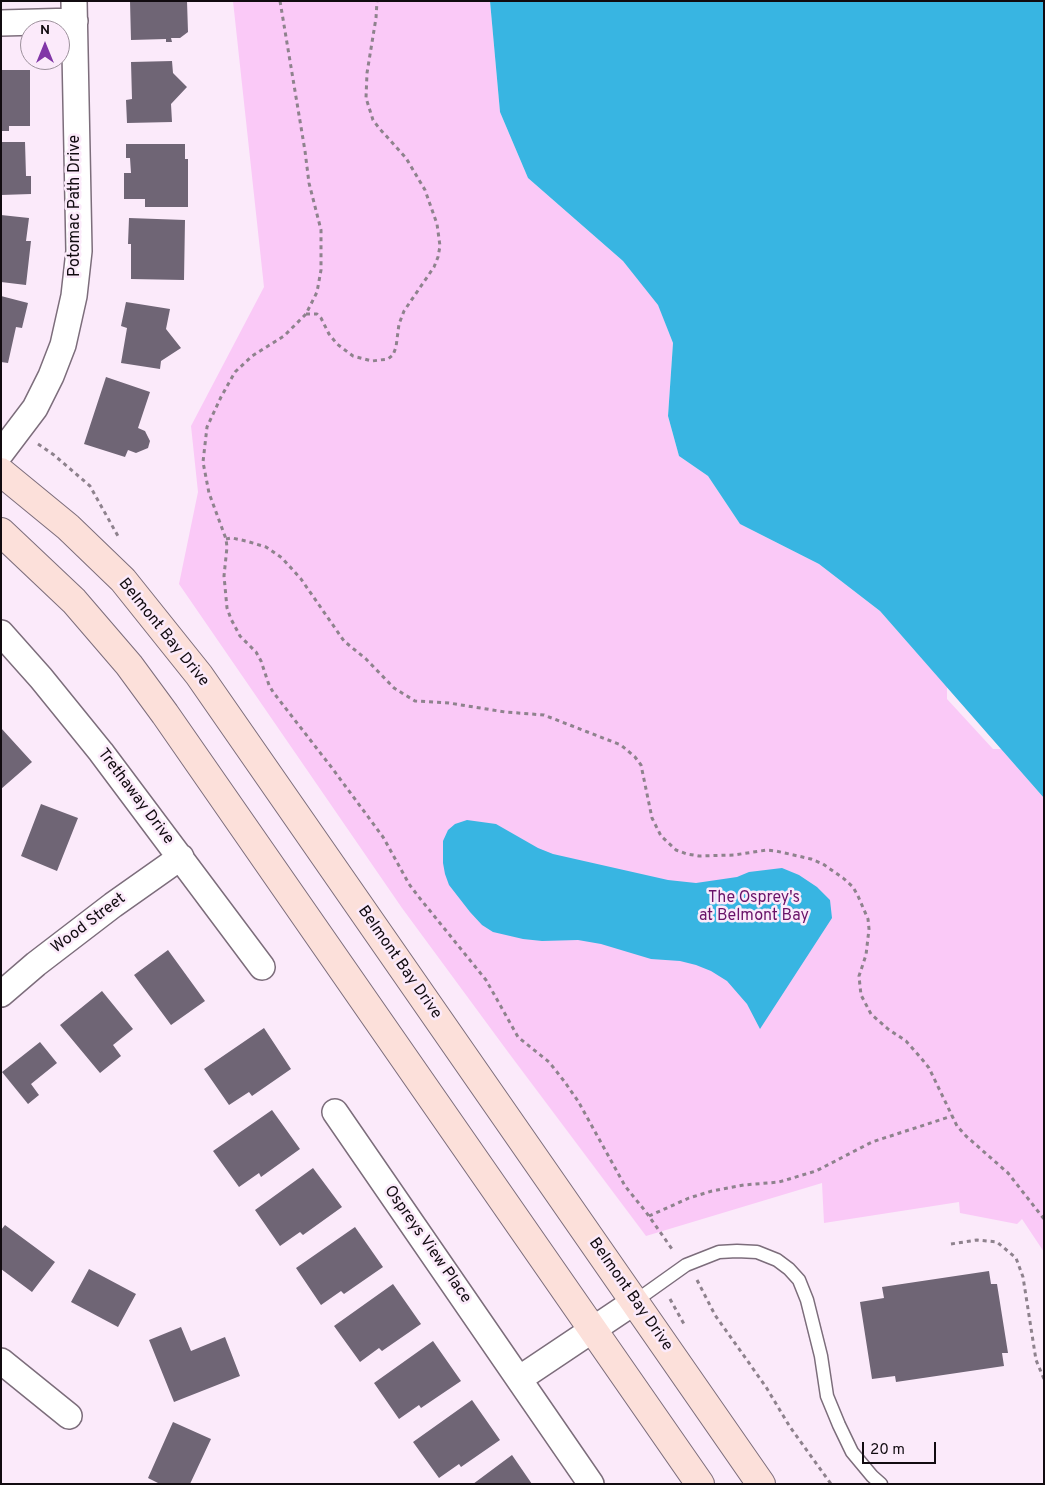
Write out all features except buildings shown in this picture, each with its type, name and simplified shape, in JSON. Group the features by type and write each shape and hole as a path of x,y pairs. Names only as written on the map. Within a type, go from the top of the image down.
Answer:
{"street":[{"path":"1,23 75,11"},
{"name":"Potomac Path Drive","path":"1,453 35,408 51,376 63,345 74,296 79,251 75,11"},
{"name":"Belmont Bay Drive","path":"1,472 68,527 123,580 199,675 761,1484"},
{"path":"1,532 74,601 129,665 165,714 700,1484"},
{"name":"Trethaway Drive","path":"1,633 42,678 102,752 262,967"},
{"name":"Wood Street","path":"1,994 36,964 113,905 180,857"},
{"name":"Ospreys View Place","path":"335,1112 591,1484"},
{"path":"518,1379 634,1302"},
{"path":"1,1361 69,1416"}],"lane":[{"path":"634,1302 678,1270 697,1260 719,1252 757,1252 777,1260 790,1269 799,1280 807,1300 821,1356 827,1396 839,1425 852,1452 881,1484"}],"path":[{"path":"280,1 309,183 321,230 322,270 317,292 306,314 284,336 252,356 235,372 220,397 207,428 203,462 209,493 226,539 224,576 230,619 240,636 256,652 261,661 268,685 383,837 409,884 486,980 518,1037 550,1062 564,1081 578,1101 625,1186 672,1249"},
{"path":"306,314 317,314 337,344 353,356 372,361 388,359 393,355 396,347 399,324 404,311 434,267 438,257 440,246 437,224 425,190 412,165 378,128 373,120 366,98 367,73 377,1"},
{"path":"38,444 90,486"},
{"path":"226,539 232,538 266,547 282,558 302,579 344,641 366,659 394,688 415,701 449,703 505,712 544,715 621,745 641,765 652,818 661,836 676,850 698,856 734,855 767,850 776,851 811,859 823,864 853,886 861,900 870,928 866,955 860,976 861,995 871,1014 906,1041 925,1063 952,1116 966,1136 998,1163 1016,1182 1044,1219"},
{"path":"649,1216 690,1198 712,1191 744,1185 779,1182 816,1171 872,1142 952,1116"},
{"path":"951,1244 992,1240 1002,1245 1016,1258 1023,1276 1036,1360 1044,1379"},
{"path":"694,1274 715,1315 766,1387 790,1427 831,1484"}],"green space":[{"name":"The Osprey's at Belmont Bay","path":"233,1 490,1 500,112 528,178 623,261 658,304 673,343 668,416 679,456 708,476 740,524 819,564 880,611 947,687 947,699 993,749 1001,749 1044,798 1044,1252 1022,1219 1017,1224 960,1213 959,1202 824,1223 822,1183 646,1236 402,908 179,584 198,492 191,426 264,287"}],"water":[{"path":"490,1 1044,1 1044,798 880,611 819,564 740,524 708,476 679,456 668,416 673,343 658,305 623,261 528,178 500,112"},
{"path":"467,820 496,824 538,848 553,854 668,880 696,883 737,877 749,872 782,868 799,875 817,887 830,900 832,918 760,1029 747,1004 727,981 711,971 696,965 680,961 651,959 601,944 578,940 542,941 523,939 493,932 482,925 449,885 443,863 443,841 448,830 455,824"}]}
